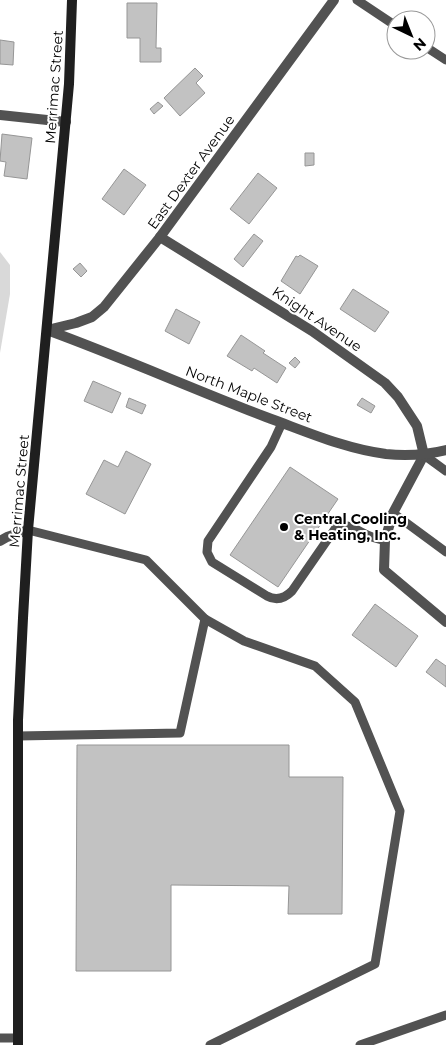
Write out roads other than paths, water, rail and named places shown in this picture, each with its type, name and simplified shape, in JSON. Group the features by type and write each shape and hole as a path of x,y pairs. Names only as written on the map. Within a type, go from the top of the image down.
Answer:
{"main road":[{"name":"Merrimac Street","path":"18,1042 18,736 28,530 66,122 72,35 72,0"}],"street":[{"name":"East Dexter Avenue","path":"47,330 76,323 98,313 160,237 334,0"},
{"path":"0,115 66,122"},
{"name":"Knight Avenue","path":"160,237 304,326 385,383 398,397 417,426 424,455"},
{"name":"North Maple Street","path":"47,330 282,423 367,451 386,454 424,455 446,450"},
{"path":"424,455 393,513 385,540 384,570 446,622"},
{"path":"0,542 7,537 28,530"}],"lane":[{"path":"357,0 386,19"},
{"path":"282,423 271,447 208,541 207,552 212,562 267,596 273,599 280,599 292,591 337,526 349,525 373,538 385,540"},
{"path":"424,455 446,471"},
{"path":"393,513 446,552"},
{"path":"28,530 146,560 205,619 244,641 315,666 355,702 400,811 375,964 210,1045"},
{"path":"18,736 180,732 205,619"},
{"path":"360,1045 446,1015"},
{"path":"0,1038 18,1042"}],"place":[{"name":"Central Cooling & Heating, Inc.","path":"284,527"}]}
